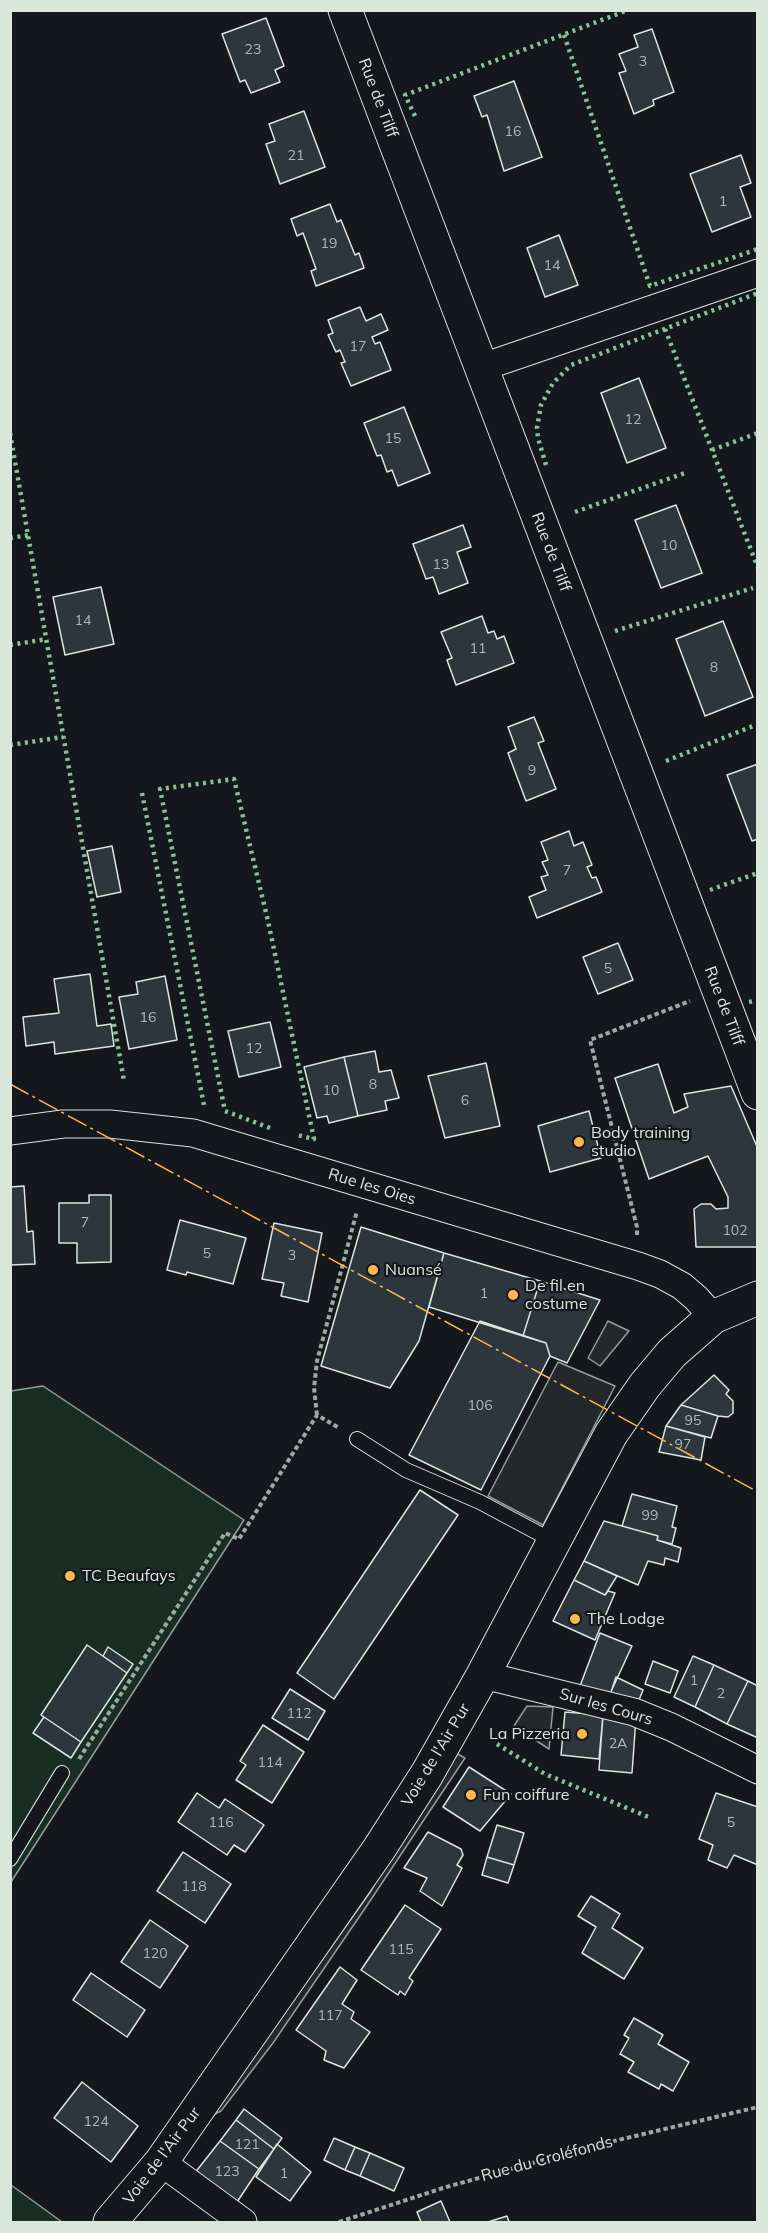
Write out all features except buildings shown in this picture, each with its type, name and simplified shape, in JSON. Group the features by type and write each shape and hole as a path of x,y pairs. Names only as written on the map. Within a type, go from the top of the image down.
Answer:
{"main road":[{"name":"Rue de Tilff","path":"345,10 758,1093"},
{"name":"Voie de l'Air Pur","path":"110,2223 161,2162 379,1849 427,1774 483,1676 611,1434 645,1385 672,1353 713,1317 758,1298"}],"street":[{"path":"480,368 758,273"},
{"name":"Rue les Oies","path":"10,1131 63,1124 110,1124 193,1134 639,1266 682,1286 713,1317"},
{"name":"Sur les Cours","path":"483,1676 634,1712 671,1727 758,1770"},
{"path":"161,2162 243,2223"}],"lane":[{"path":"357,1439 406,1470 480,1502 553,1541"},
{"path":"10,1859 62,1773"}],"path":[{"path":"639,1266 637,1227 590,1040 718,990"},
{"path":"62,1773 82,1757 225,1533 239,1539 317,1415 314,1388 317,1361 364,1185"},
{"path":"317,1415 357,1439"},
{"name":"Rue du Croléfonds","path":"339,2223 476,2178 597,2145 758,2107"}],"green space":[{"path":"43,1386 244,1520 11,1882 11,1391"},
{"path":"11,2185 62,2222 11,2222"}],"shaded area":[{"path":"608,1321 629,1331 600,1366 588,1358"},
{"path":"558,1362 615,1386 543,1525 488,1496"},
{"path":"527,1706 553,1707 549,1749 514,1726"},
{"path":"454,1752 465,1758 368,1904 273,2043 221,2111 205,2119 371,1891 402,1834"}],"hedge":[{"path":"415,116 405,95 628,10"},
{"path":"564,35 650,286 758,249"},
{"path":"546,465 537,428 541,405 553,383 571,365 758,293"},
{"path":"665,329 758,568"},
{"path":"10,433 124,1081"},
{"path":"712,450 758,433"},
{"path":"575,512 688,472"},
{"path":"10,538 29,535"},
{"path":"615,631 753,588"},
{"path":"10,645 47,639"},
{"path":"666,761 758,724"},
{"path":"10,745 63,737"},
{"path":"270,1128 225,1111 160,789 234,779 268,921 314,1139 297,1135"},
{"path":"142,793 204,1105"},
{"path":"710,890 758,873"},
{"path":"749,1002 758,1000"},
{"path":"497,1744 545,1774 651,1818"}],"power":[{"path":"10,1084 758,1492"}],"place":[{"name":"Body training studio","path":"579,1142"},
{"name":"Nuansé","path":"373,1270"},
{"name":"De fil en costume","path":"513,1295"},
{"name":"TC Beaufays","path":"70,1576"},
{"name":"The Lodge","path":"575,1619"},
{"name":"La Pizzeria","path":"582,1734"},
{"name":"Fun coiffure","path":"471,1795"}]}
